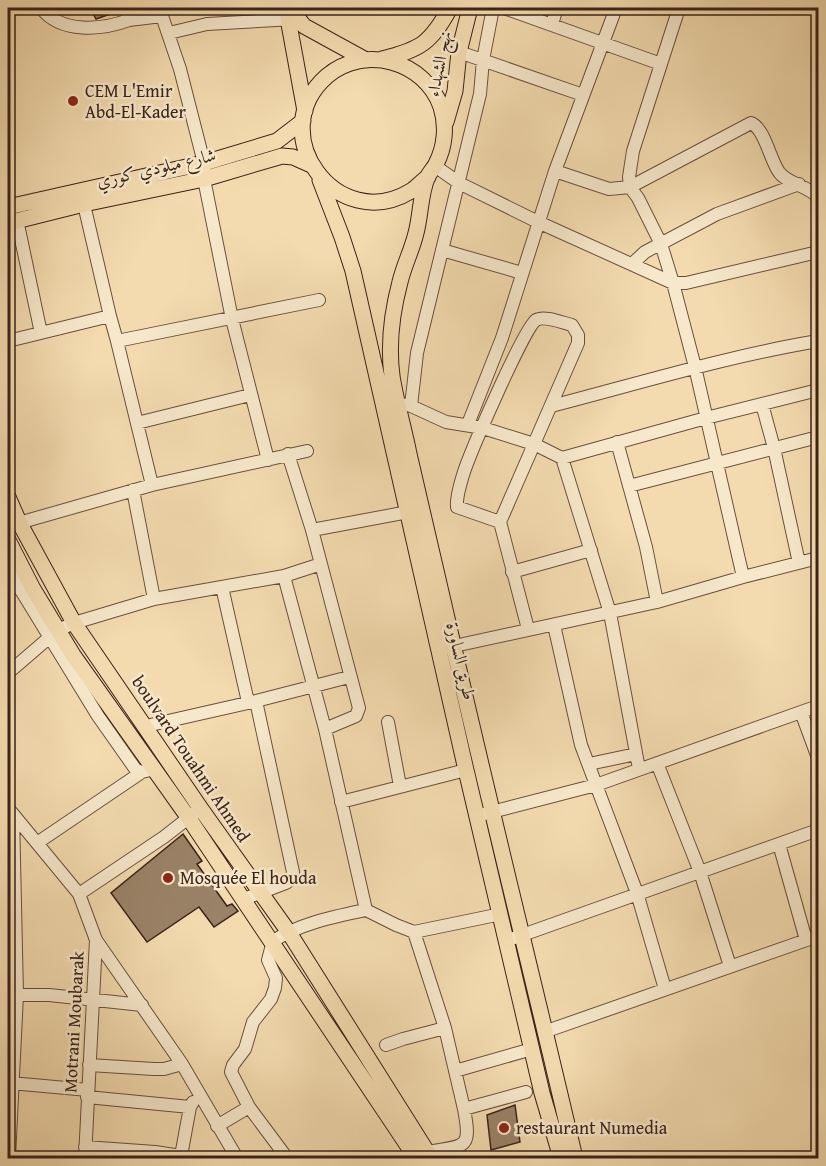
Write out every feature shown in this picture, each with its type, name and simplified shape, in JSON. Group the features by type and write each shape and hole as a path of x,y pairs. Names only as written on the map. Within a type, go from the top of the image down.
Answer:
{"main road":[{"name":"نهج الشهداء","path":"374,59 413,51 440,27 450,8"},
{"name":"نهج الشهداء","path":"445,128 455,91 459,52 470,8"},
{"path":"290,13 314,32 374,59 401,64 418,75 432,90 441,108 445,128 441,154 431,171 412,190 393,199 372,202 351,198 333,189 314,170 305,151 304,116 290,13"},
{"path":"304,116 314,92 328,76 346,65 374,59"},
{"name":"شارع ميلودي كوري","path":"12,221 82,197 277,141 304,116"},
{"name":"شارع ميلودي كوري","path":"8,207 204,179 282,156 293,157 314,170"},
{"name":"طريق الساورة","path":"314,170 342,237 353,271 408,512 493,812 532,1049 561,1158"},
{"name":"طريق الساورة","path":"431,171 416,235 399,283 392,324 392,372 404,404 466,771 501,914 515,938 559,1090 574,1158"},
{"name":"boulvard Touahmi Ahmed","path":"8,497 13,524 74,623 146,726 244,899 419,1156"},
{"name":"boulvard Touahmi Ahmed","path":"8,540 54,634 73,655 149,770 195,813 260,892 288,931 419,1156"},
{"path":"542,1093 559,1090"}],"street":[{"path":"42,8 46,14 58,22 92,27 116,25 128,14 160,15 164,18 204,162 204,179 232,318 268,460"},
{"path":"493,8 483,60 480,94 404,404 454,424 468,424 534,444 562,458 706,418 819,390"},
{"path":"504,8 661,64"},
{"path":"552,24 557,8"},
{"path":"468,424 502,338 555,171 616,8"},
{"path":"679,8 633,152 629,177 630,188 638,198 661,244 673,283 743,577"},
{"path":"169,33 207,24 290,13"},
{"path":"459,52 583,95"},
{"path":"555,171 609,189 630,188 751,123 759,129 780,175 810,189 819,197"},
{"path":"431,171 673,283 686,283 819,252"},
{"path":"632,264 645,252 717,214 798,184"},
{"path":"82,197 152,485"},
{"path":"12,221 41,333"},
{"path":"442,250 522,273"},
{"path":"117,341 319,300"},
{"path":"8,341 110,316"},
{"path":"500,522 462,510 456,504 463,474 525,336 536,320 543,318 572,325 578,335 578,343 500,522 528,629"},
{"path":"551,406 694,367 819,341"},
{"path":"137,423 250,395"},
{"path":"762,404 799,562"},
{"path":"629,486 819,437"},
{"path":"617,442 646,547 657,603"},
{"path":"13,524 152,485 307,451"},
{"path":"288,454 312,530 359,708 358,713 353,717 325,729"},
{"path":"562,458 610,613 639,769"},
{"path":"133,490 154,599"},
{"path":"312,530 408,512"},
{"path":"512,572 591,550"},
{"path":"445,648 657,603 743,577 819,558"},
{"path":"8,673 54,634 74,623 154,599 284,576 321,564"},
{"path":"8,569 54,634"},
{"path":"284,576 315,686 366,910"},
{"path":"222,587 293,872 291,879 286,883 244,899"},
{"path":"554,625 573,714 596,785 637,893 665,989"},
{"path":"146,726 350,677"},
{"path":"477,815 596,785 819,706"},
{"path":"801,712 819,758"},
{"path":"388,722 400,786"},
{"path":"589,764 636,754"},
{"path":"657,763 700,872 730,966"},
{"path":"37,843 149,770"},
{"path":"341,802 466,771"},
{"path":"9,1158 17,995 13,970 10,811"},
{"name":"Motrani Moubarak","path":"10,811 79,894 96,940 85,1153"},
{"path":"79,894 164,837 195,813"},
{"path":"515,938 819,830"},
{"path":"779,844 806,940"},
{"path":"287,1158 249,1107 231,1071 245,1049 253,1022 271,999 275,988 276,978 268,960 273,941 288,931 309,923 366,910 414,932 501,914"},
{"path":"414,932 445,1028 469,1132 465,1142 459,1146 419,1156"},
{"path":"543,1032 819,936"},
{"path":"96,940 182,1064 237,1158"},
{"path":"17,995 49,995 142,1005"},
{"path":"386,1045 445,1028"},
{"path":"455,1071 532,1049"},
{"path":"89,1065 154,1069 182,1064"},
{"path":"11,1083 190,1107"},
{"path":"464,1108 526,1092"},
{"path":"85,1153 181,1157 190,1107 199,1093"},
{"path":"217,1126 249,1107"}],"building":[{"path":"90,8 119,8 119,11 96,19"},
{"name":"Mosquée El houda","path":"183,834 202,861 197,864 227,906 232,904 238,911 214,927 199,907 147,942 111,893"},
{"name":"restaurant Numedia","path":"515,1105 520,1142 491,1150 487,1115"}],"place":[{"name":"CEM L'Emir Abd-El-Kader","path":"73,101"},
{"name":"Mosquée El houda","path":"168,878"},
{"name":"restaurant Numedia","path":"504,1128"}]}
